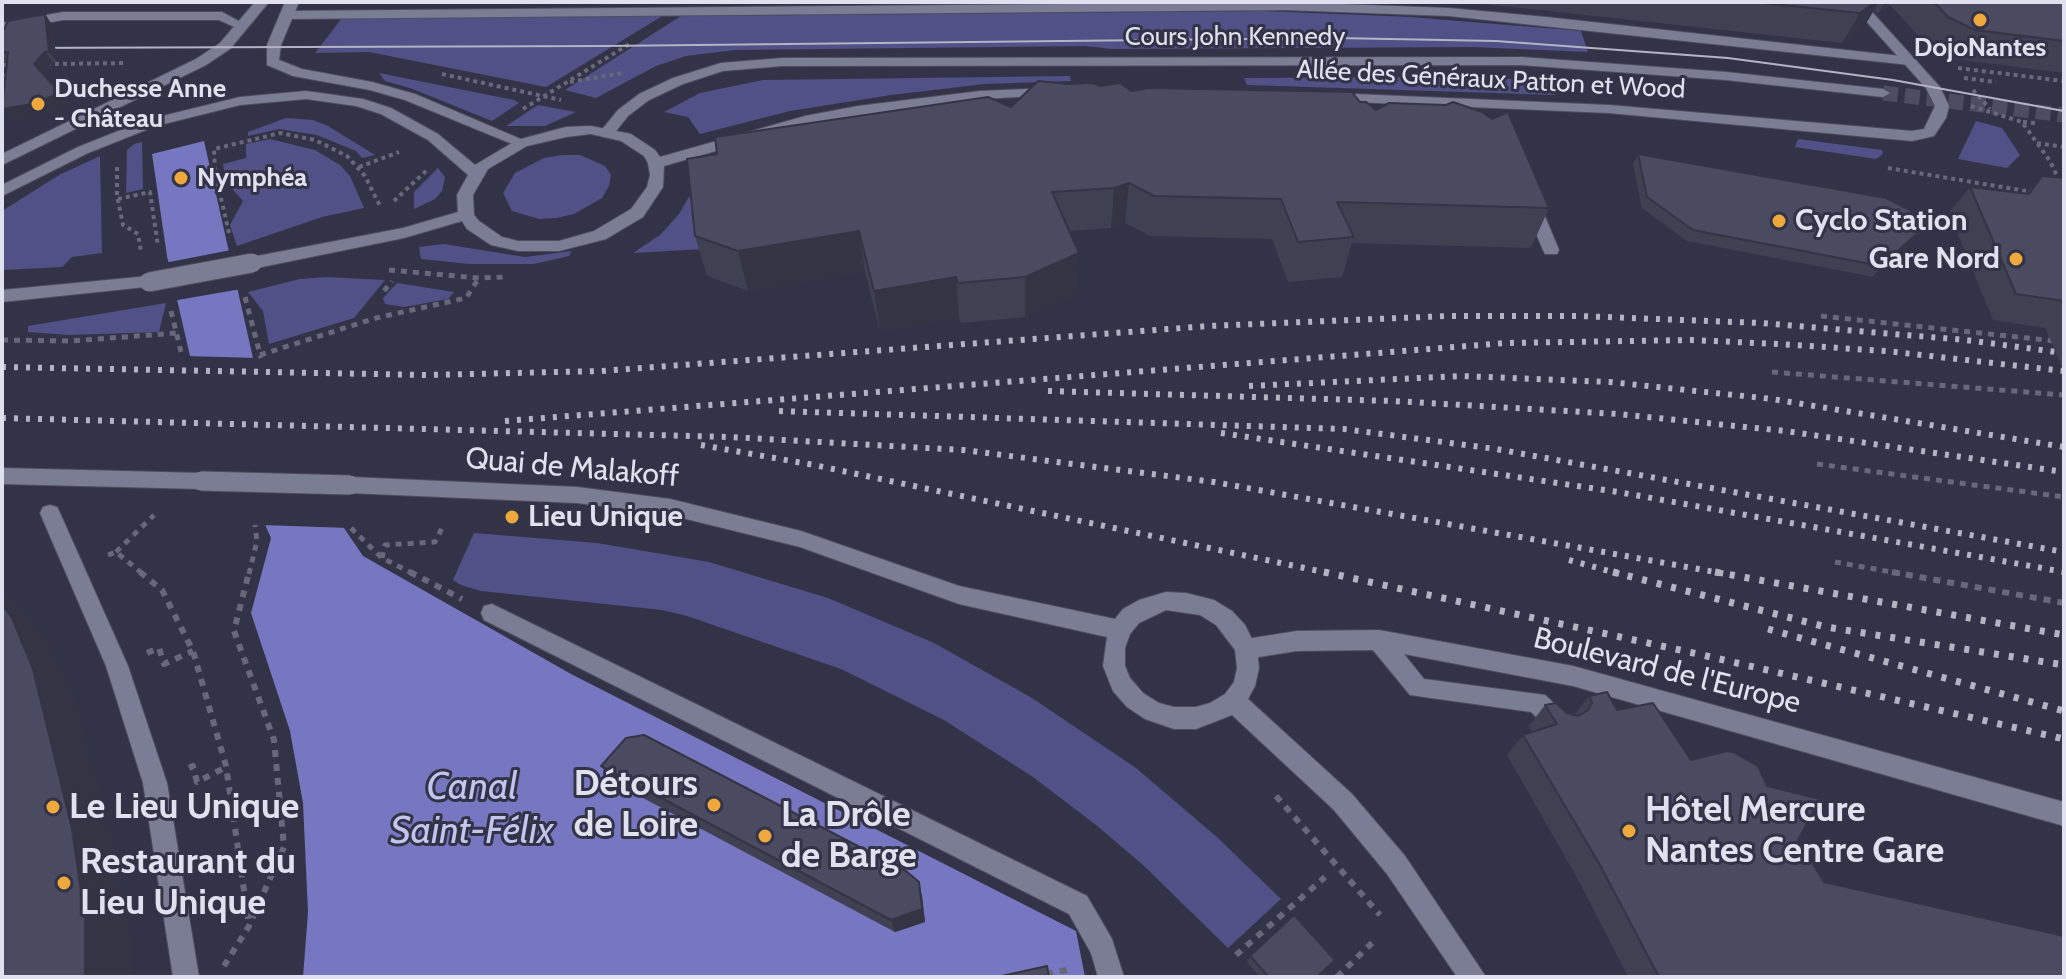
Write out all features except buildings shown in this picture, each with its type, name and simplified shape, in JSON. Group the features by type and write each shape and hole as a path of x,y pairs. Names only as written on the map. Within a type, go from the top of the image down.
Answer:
{"street":[{"path":"2,160 201,62 225,46 262,2"},
{"path":"1856,2 1910,61"},
{"path":"522,143 410,97 372,86 298,73 272,62 274,45 290,9 1285,4 1449,7 1910,61"},
{"path":"2,27 63,16 222,16 241,26"},
{"name":"Cours John Kennedy","path":"608,132 623,113 644,97 689,77 721,67 782,62 1497,60 1695,73 1883,93"},
{"name":"Allée des Généraux Patton et Wood","path":"1313,97 1655,112 1912,136 1929,133 1939,118 1941,101 1910,61"},
{"path":"656,163 797,122 858,110 980,95 1067,92"},
{"path":"2,191 133,129 240,101 306,95 358,102 386,111 420,128 454,152 476,174"},
{"path":"1337,97 1352,106 1359,117"},
{"path":"1462,102 1469,122"},
{"path":"1497,103 1501,124"},
{"path":"566,132 608,132 640,144 656,163 658,175 655,187 637,213 621,224 581,241 539,247 518,246 484,235 466,215 465,195 476,174 494,158 522,143 566,132"},
{"path":"1524,185 1551,250"},
{"path":"2,296 149,282 404,233 466,215"},
{"name":"Quai de Malakoff","path":"2,476 350,485 577,495 683,510 801,539 959,595 1120,630"},
{"path":"50,513 117,666 155,783 186,977"},
{"path":"1166,601 1206,607 1224,618 1237,632 1246,649 1248,668 1244,686 1233,701 1216,712 1196,718 1174,718 1153,712 1135,700 1121,684 1114,666 1114,648 1120,630 1131,616 1166,601"},
{"path":"492,613 1078,905 1103,948 1111,977"},
{"path":"1379,640 1418,688 1537,702 1559,723"},
{"name":"Boulevard de l'Europe","path":"1246,649 1297,641 1379,640 1573,676 2064,814"},
{"path":"1233,701 1343,802 1396,865 1473,977"}],"path":[{"path":"487,131 690,6"},
{"path":"1910,61 2064,81"},
{"path":"46,64 201,62"},
{"path":"2,65 14,65 2,77"},
{"path":"567,83 630,71"},
{"path":"1963,78 1996,82"},
{"path":"1991,110 2022,122 2035,123"},
{"path":"2022,122 2050,161 2064,191"},
{"path":"230,240 215,172 214,149 280,133 315,140 347,156 359,167 380,206"},
{"path":"233,134 235,144"},
{"path":"2036,143 2064,147"},
{"path":"117,154 117,195 123,225 138,234 141,253"},
{"path":"359,167 380,161"},
{"path":"1963,180 2033,192"},
{"path":"244,297 260,356 376,318 466,298 479,278"},
{"path":"384,291 392,281"},
{"path":"1821,316 2064,342"},
{"path":"2,340 71,341 177,333"},
{"path":"1772,372 2064,395"},
{"path":"1817,464 2064,497"},
{"path":"73,571 116,552 154,515"},
{"path":"382,558 385,545 435,542 444,524"},
{"path":"217,977 249,926 284,847 274,740 234,631 257,541 255,525"},
{"path":"351,528 382,558 492,613"},
{"path":"116,552 162,590 193,651 226,766 249,926"},
{"path":"1835,562 2064,603"},
{"path":"159,648 164,664 193,651"},
{"path":"197,782 226,766"},
{"path":"1273,792 1389,926"},
{"path":"1236,955 1325,877"},
{"path":"1337,977 1377,938"},
{"path":"1038,975 1076,968"}],"shaded area":[{"path":"1262,11 1411,17 1581,31 1588,52 1472,47 1112,49 1085,46 735,50 686,56 656,66 596,98 565,90 681,16"},
{"path":"664,15 546,87 369,52 315,53 342,18"},
{"path":"379,73 519,103 492,121 385,81"},
{"path":"1070,76 1071,81 985,84 891,95 790,111 700,134 688,117 664,112 700,93 763,80"},
{"path":"1244,78 1557,80 1555,95 1247,85"},
{"path":"538,105 576,112 545,126 506,126"},
{"path":"286,118 313,120 328,126 375,155 362,158 356,151 317,135 279,129 248,136 248,132"},
{"path":"1976,121 2002,128 2020,155 2007,168 1958,159"},
{"path":"270,139 315,150 340,165 350,176 364,208 322,217 237,246 230,225 243,201 226,182 223,164 246,158 246,144"},
{"path":"1798,139 1882,150 1883,154 1876,159 1795,147"},
{"path":"142,142 143,189 126,193 127,150"},
{"path":"580,155 605,166 611,175 602,198 574,214 556,218 539,219 512,211 503,193 515,173 544,158"},
{"path":"100,156 102,253 72,257 62,267 2,270 2,211 59,175"},
{"path":"438,168 445,177 442,191 435,199 414,209 414,192"},
{"path":"692,192 704,249 633,253 660,235 679,214"},
{"path":"444,244 525,257 572,251 569,256 534,264 469,264 421,259 419,247"},
{"path":"300,279 385,280 354,318 269,344 263,311 248,292"},
{"path":"397,283 454,292 448,299 404,307 385,304 383,298"},
{"path":"166,303 159,332 69,335 28,332 28,326"},
{"path":"474,533 597,543 709,562 828,598 934,643 1032,698 1136,768 1218,838 1281,899 1228,948 1143,865 1096,825 1033,777 944,720 841,669 687,616 662,610 481,591 461,585 453,580"}],"water":[{"name":"Canal Saint-Félix","path":"204,141 253,358 344,528 363,556 571,674 1076,931 1085,977 303,977 308,912 303,803 290,731 251,613 271,538 190,356 167,256 152,154"}],"pier":[{"path":"231,250 241,289 172,301 164,263"},
{"path":"186,356 258,358 349,528 261,525"}],"tunnel":[{"path":"1883,93 2064,115"}],"tram line":[{"path":"2,48 605,46 1336,38 1496,41 1728,58 1893,80 2064,111"}],"railway":[{"path":"2,367 426,375 601,371 1209,326 1447,316 1579,316 1761,323 1966,340 2064,353"},
{"path":"505,421 1506,343 1691,340 1778,344 1886,351 2064,371"},
{"path":"1249,386 1461,376 1610,382 1772,399 2064,447"},
{"path":"1048,391 1393,401 1618,414 1785,431 2064,472"},
{"path":"779,411 1344,429 1496,449 2064,552"},
{"path":"2,418 730,437 963,450 1214,482 1726,574"},
{"path":"1221,433 1618,492 2064,572"},
{"path":"701,445 814,465 1333,574"},
{"path":"1569,560 1620,574"},
{"path":"1324,572 2064,739"},
{"path":"1613,572 1826,627 2064,665"},
{"path":"1715,572 2064,635"},
{"path":"1768,629 2064,711"}],"place":[{"name":"DojoNantes","path":"1980,20"},
{"name":"Duchesse Anne - Château","path":"38,104"},
{"name":"Nymphéa","path":"181,178"},
{"name":"Cyclo Station","path":"1779,221"},
{"name":"Gare Nord","path":"2016,259"},
{"name":"Lieu Unique","path":"512,517"},
{"name":"Détours de Loire","path":"714,805"},
{"name":"Le Lieu Unique","path":"53,807"},
{"name":"Hôtel Mercure Nantes Centre Gare","path":"1629,831"},
{"name":"La Drôle de Barge","path":"765,836"},
{"name":"Restaurant du Lieu Unique","path":"64,883"}]}
